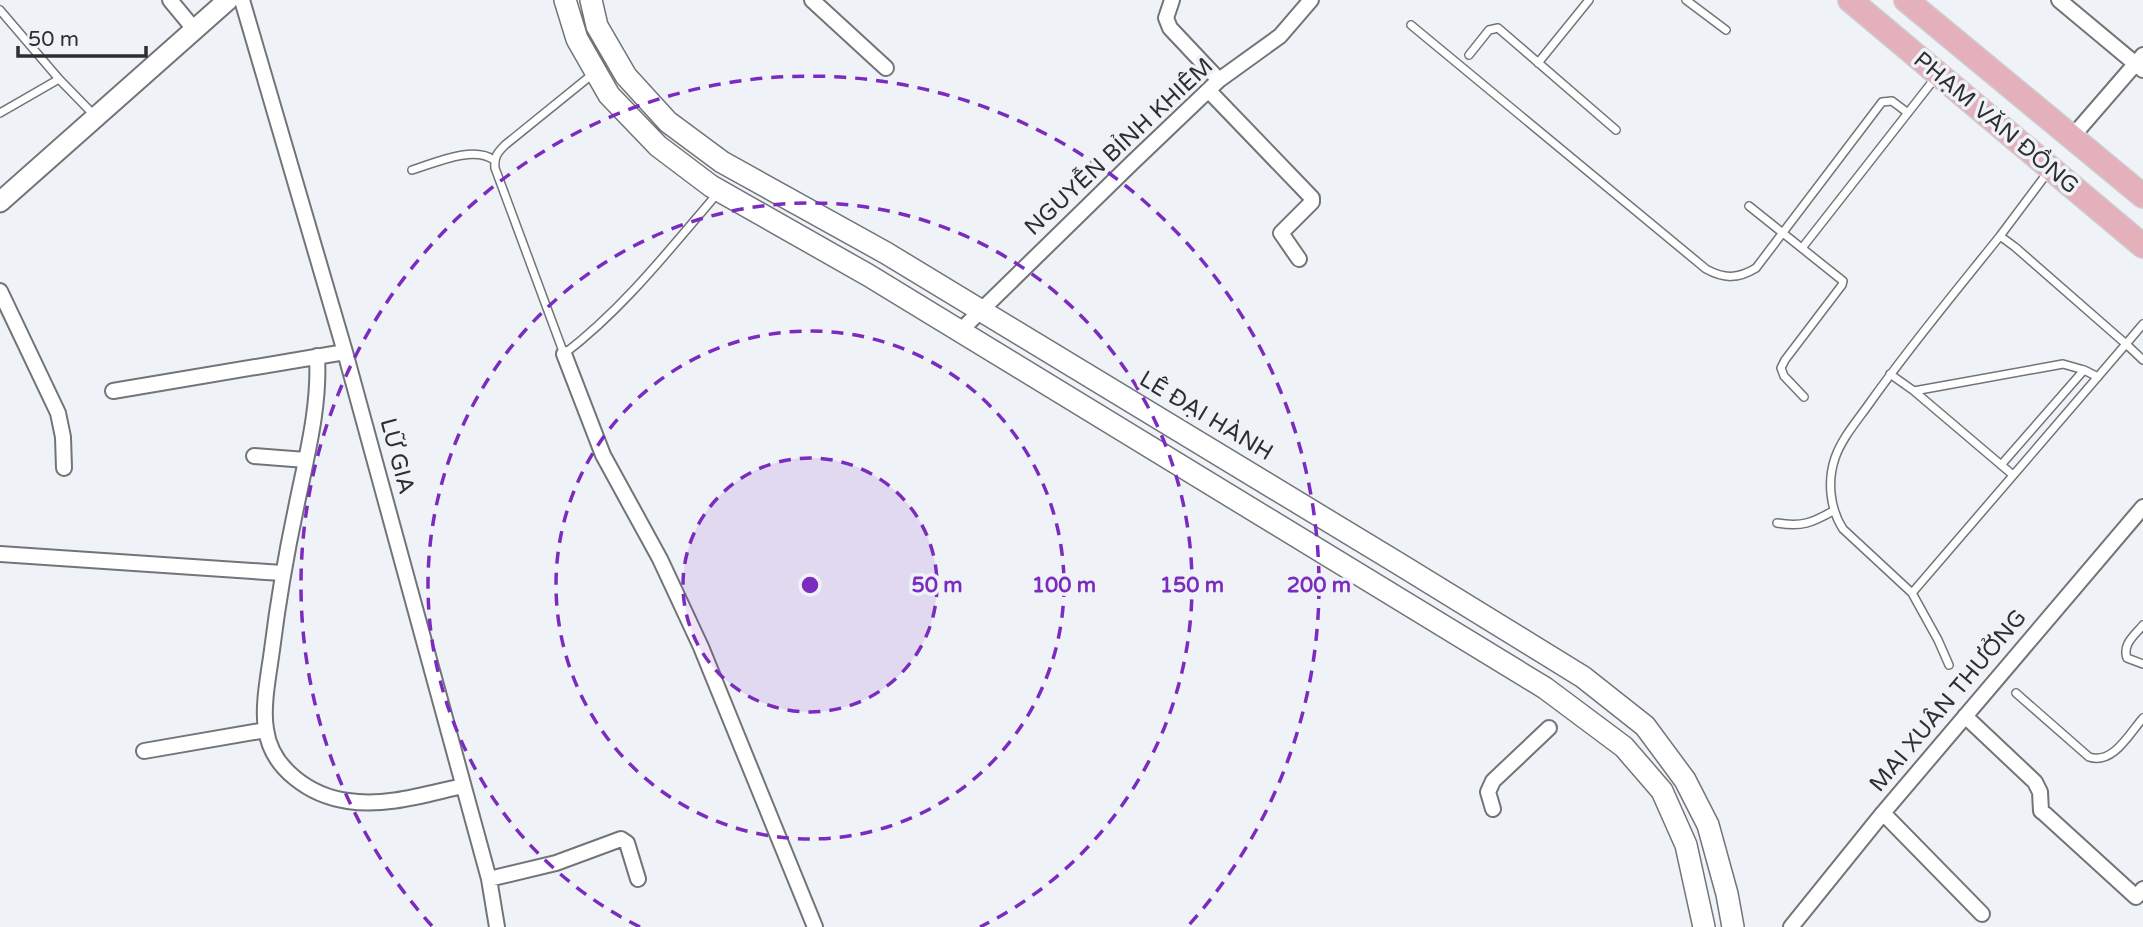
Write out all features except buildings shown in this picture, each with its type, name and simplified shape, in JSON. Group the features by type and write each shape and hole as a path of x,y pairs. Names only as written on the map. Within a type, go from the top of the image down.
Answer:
{"main road":[{"path":"565,0 576,39 609,95 658,146 720,191 869,275 1545,688 1624,747 1662,791 1686,845 1704,927"},
{"name":"LÊ ĐẠI HÀNH","path":"591,0 597,26 626,76 668,122 722,162 886,253 1583,677 1645,726 1685,780 1708,825 1727,894 1732,927"},
{"name":"PHẠM VĂN ĐỒNG","path":"1850,0 2143,246"},
{"name":"PHẠM VĂN ĐỒNG","path":"1906,0 2143,196"}],"street":[{"path":"170,0 194,29"},
{"path":"0,202 228,0"},
{"name":"LỮ GIA","path":"242,0 345,352 489,879 496,927"},
{"path":"812,0 886,68"},
{"path":"1172,0 1166,18 1170,28 1214,85 1312,198 1312,202 1281,233 1300,258"},
{"name":"NGUYỄN BỈNH KHIÊM","path":"960,331 1214,85 1267,47 1311,0"},
{"path":"2059,0 2140,63 2072,137"},
{"path":"0,291 58,414 63,437 64,468"},
{"path":"113,391 345,352"},
{"path":"564,354 603,455 660,559 706,659 815,927"},
{"path":"317,356 317,397 282,573 268,682 265,730 279,761 287,771 310,789 333,798 368,803 463,786"},
{"path":"254,456 306,460"},
{"name":"MAI XUÂN THƯỞNG","path":"1790,927 1883,813 2143,507"},
{"path":"0,554 282,573"},
{"path":"1965,716 2035,782 2040,792 2041,811 2141,896"},
{"path":"1493,809 1489,792 1493,781 1549,728"},
{"path":"144,751 265,730"},
{"path":"1883,813 1982,914"},
{"path":"489,879 556,863 617,839 627,843 638,879"}],"lane":[{"path":"1538,64 1589,0"},
{"path":"1689,1 1726,30"},
{"path":"0,10 59,79 97,117"},
{"path":"1410,25 1706,269 1721,277 1745,275 1756,268 1882,102 1892,101 1908,113"},
{"path":"1469,55 1493,27 1498,28 1616,130"},
{"path":"596,72 505,145 494,160 564,354 593,332 624,300 720,191"},
{"path":"1802,248 1938,74"},
{"path":"0,113 59,79"},
{"path":"412,170 474,153 488,155 494,160"},
{"path":"1949,665 1912,593 1843,529 1833,511 1831,473 1840,445 1890,374 2050,169"},
{"path":"1749,206 1843,281 1843,285 1781,368 1784,376 1804,397"},
{"path":"2000,236 2143,360"},
{"path":"1912,593 2143,324"},
{"path":"1914,391 2063,364 2098,377"},
{"path":"2001,465 2084,370"},
{"path":"1890,374 2013,475"},
{"path":"1776,523 1800,525 1815,521 1833,511"},
{"path":"2143,625 2126,645 2125,651 2127,658 2143,664"},
{"path":"2016,694 2089,757 2096,760 2112,754 2143,718"}]}
